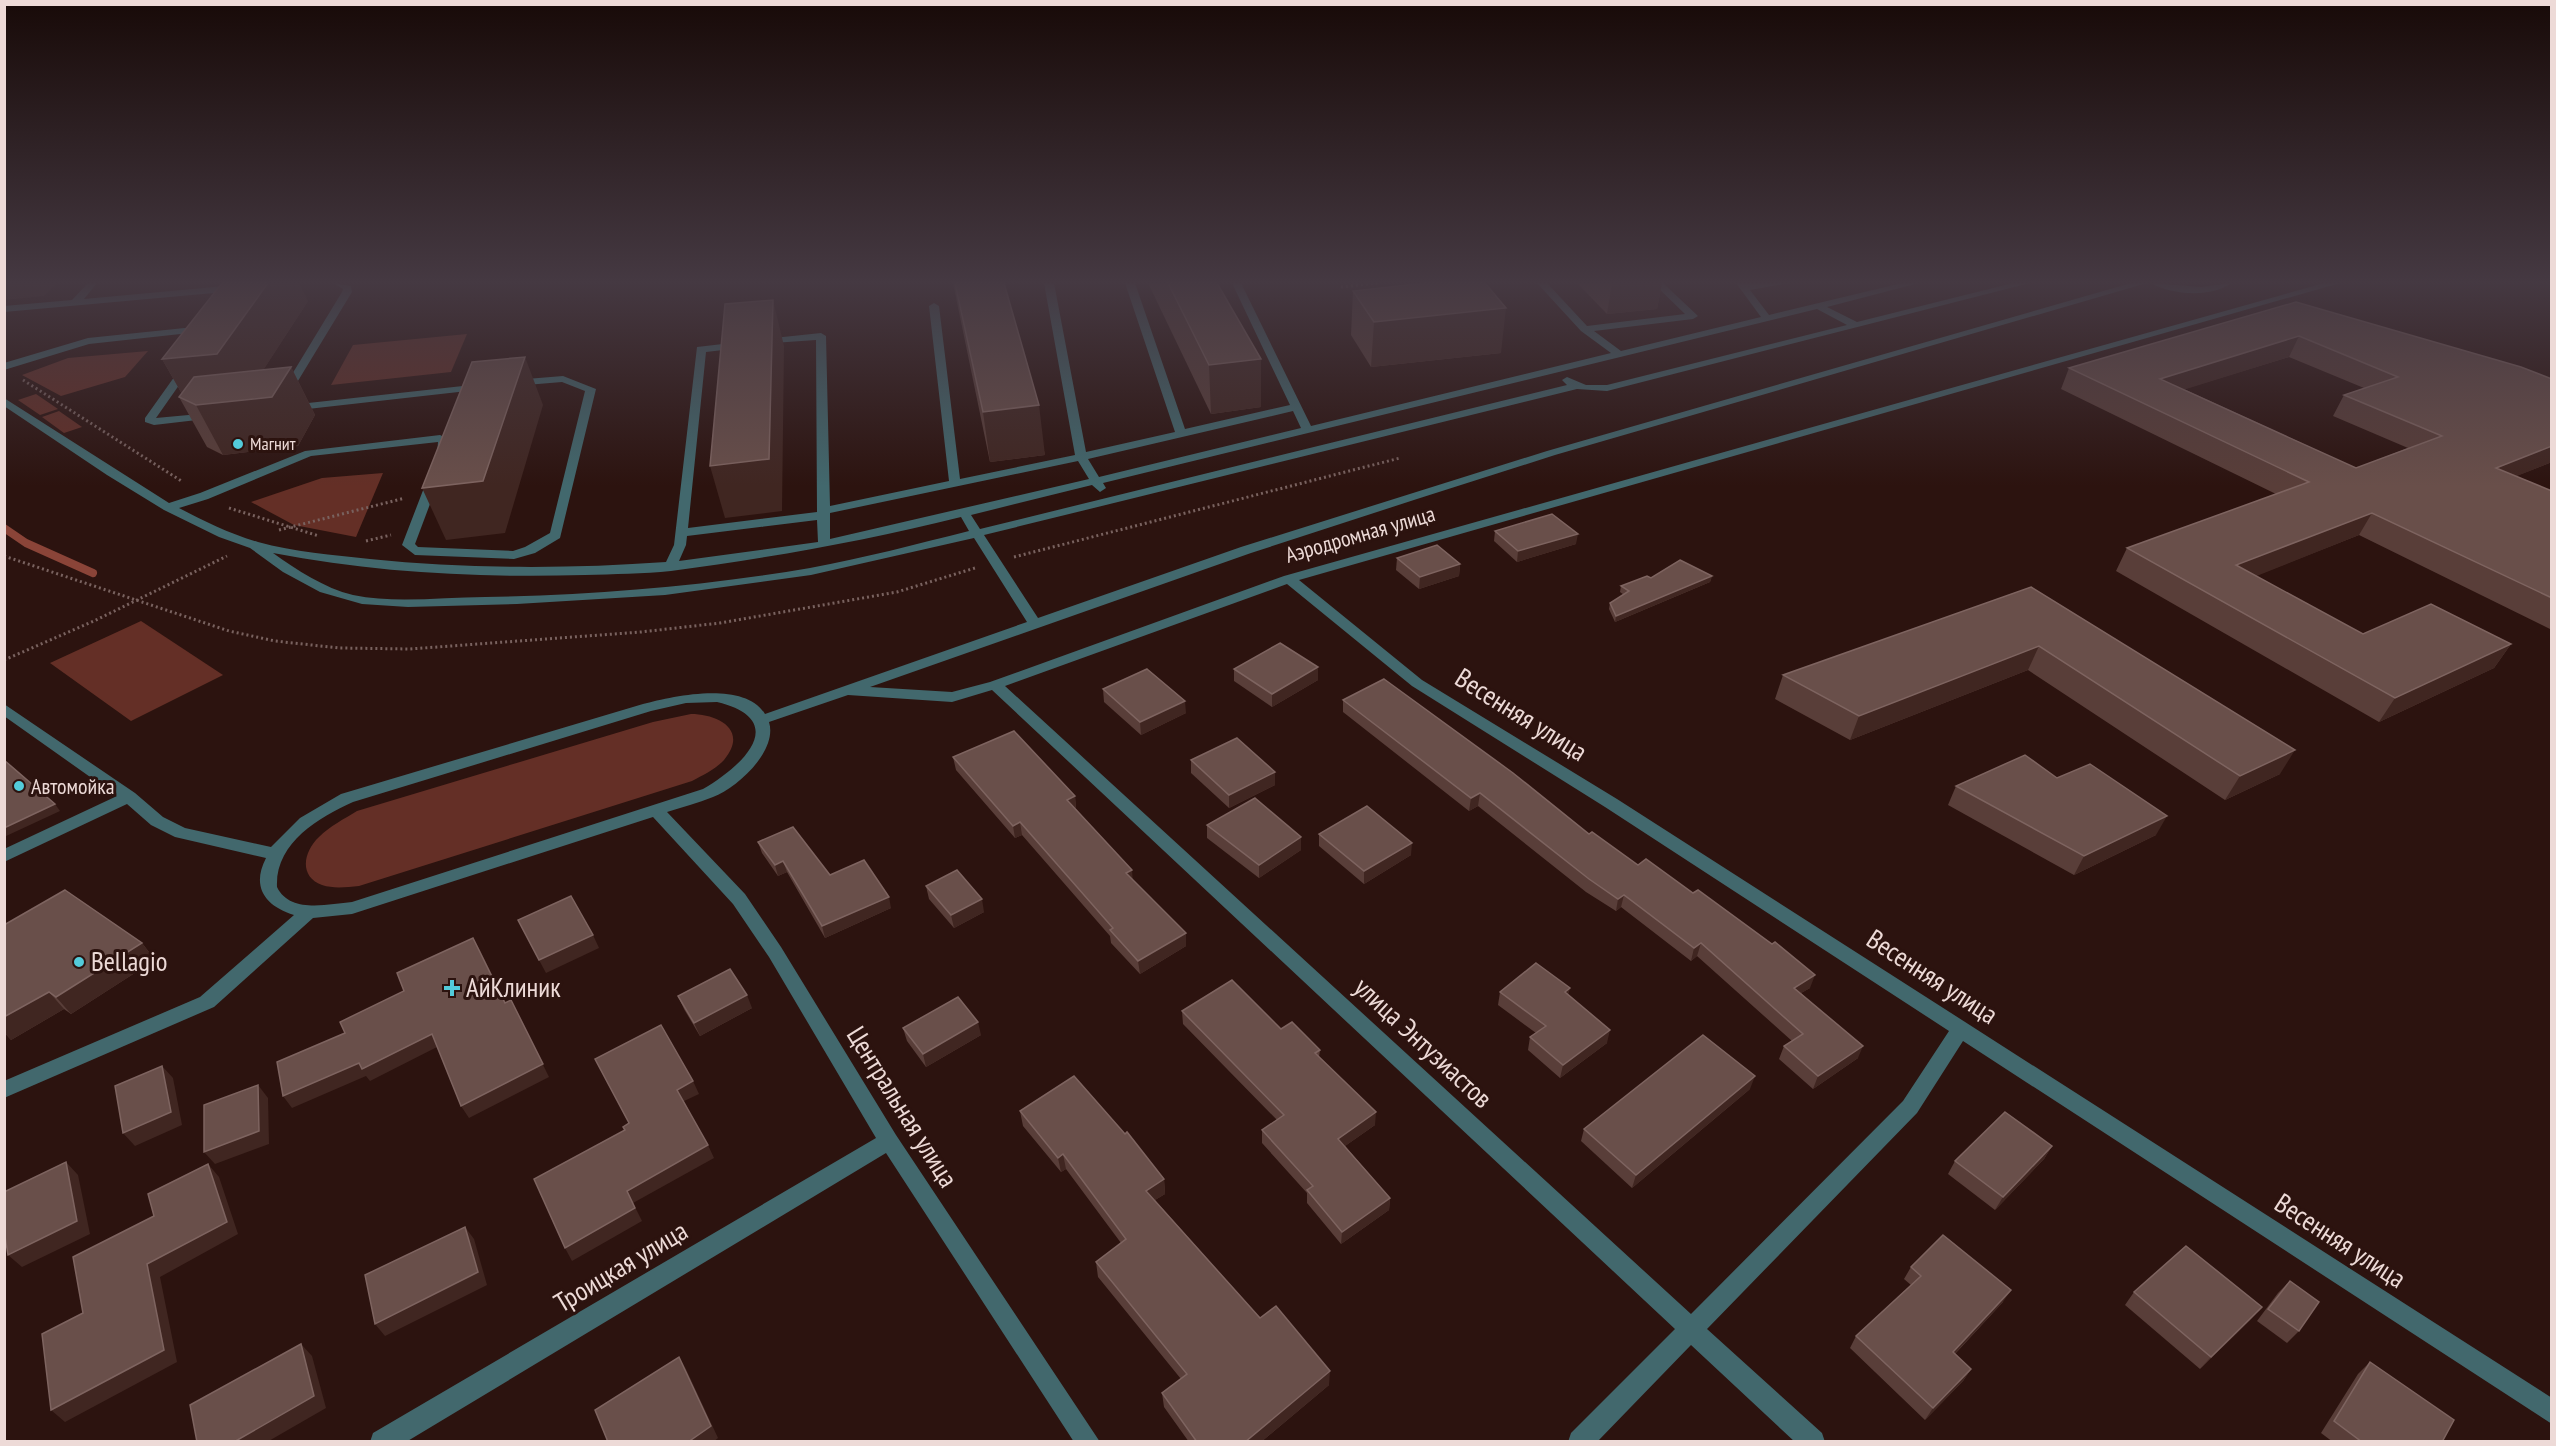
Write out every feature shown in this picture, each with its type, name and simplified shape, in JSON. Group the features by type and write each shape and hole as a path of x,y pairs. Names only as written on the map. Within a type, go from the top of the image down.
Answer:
{"street":[{"path":"4,367 54,350"},
{"path":"168,507 204,496 309,453 440,438 446,441 447,445 408,545 415,552 506,555 523,553 556,535 591,389 563,379 276,409 312,350"},
{"path":"670,567 680,545 701,350"},
{"path":"821,350 825,545"},
{"path":"939,350 955,483"},
{"path":"1061,350 1081,457 1110,501"},
{"path":"1153,350 1182,433"},
{"path":"1268,350 1308,430"},
{"path":"1614,350 1620,355"},
{"path":"4,401 168,507 224,535 252,544 416,569 595,572 670,567 825,545 1638,350"},
{"path":"252,544 290,570 353,599 520,601 655,594 743,584 860,562 1575,386 1607,388 1758,350"},
{"path":"761,720 1246,550 1539,457 1909,350"},
{"name":"Аэродромная улица","path":"848,690 952,697 995,685 1289,579 2095,350"},
{"path":"191,362 149,420 166,421 221,415"},
{"path":"1553,371 1575,386"},
{"path":"681,533 823,513 1081,457 1295,407"},
{"path":"964,513 1035,624"},
{"name":"Весенняя улица","path":"1289,579 1417,683 1611,803 2552,1412"},
{"name":"улица Энтузиастов","path":"995,685 1813,1442"},
{"path":"717,697 741,702 757,713 761,720 764,739 760,748 735,778 709,792 657,811 352,908 296,910 274,898 269,889 267,878 275,854 303,823 347,798 648,707 686,698 717,697"},
{"path":"4,709 129,797 158,821 181,833 275,854"},
{"path":"4,856 129,797"},
{"name":"Центральная улица","path":"657,811 739,899 775,952 889,1141 1088,1442"},
{"path":"4,1090 207,1002 310,911"},
{"path":"1580,1442 1910,1107 1961,1028"},
{"name":"Троицкая улица","path":"382,1442 889,1141"}],"path":[{"path":"15,374 204,496 284,527 325,537"},
{"path":"4,556 28,566 136,598 229,631 275,641 339,648 410,649 720,623 819,608 897,592 996,562 1400,458"},
{"path":"284,527 428,492"},
{"path":"333,558 355,544 414,529"},
{"path":"4,660 94,621 136,598 252,544"}],"shaded area":[{"path":"350,350 460,350 451,372 331,385"},
{"path":"148,351 125,377 61,396 22,375 68,358"},
{"path":"36,394 58,409 40,415 18,400"},
{"path":"59,411 82,427 64,433 42,417"},
{"path":"383,473 356,537 294,525 251,502 322,478"},
{"path":"141,621 223,675 131,721 50,663"},
{"path":"691,714 720,721 732,732 733,740 731,749 721,763 692,781 359,886 322,885 309,876 307,856 314,843 328,829 357,811 653,722"}],"building":[{"path":"169,350 220,350 217,354 162,359"},
{"path":"721,350 772,350 769,459 710,466"},
{"path":"970,350 1023,350 1039,405 983,412"},
{"path":"1202,350 1256,350 1261,359 1209,365"},
{"path":"2129,350 2252,350 2160,379 2356,468 2442,436 2344,395 2398,377 2334,350 2464,350 2521,367 2552,379 2552,446 2496,468 2552,491 2552,598 2372,513 2236,565 2363,634 2431,604 2511,644 2395,698 2127,548 2309,482 2069,368"},
{"path":"525,357 483,481 422,488 472,362"},
{"path":"291,367 272,397 196,405 179,397 194,377"},
{"path":"1552,514 1578,534 1518,551 1495,531"},
{"path":"1437,545 1460,564 1420,577 1397,558"},
{"path":"1680,560 1712,576 1616,616 1610,603 1629,591 1621,586 1647,576 1651,578"},
{"path":"2031,587 2295,750 2240,776 2039,646 1859,716 1783,675"},
{"path":"1280,643 1318,667 1272,694 1234,669"},
{"path":"1147,669 1185,701 1140,722 1103,689"},
{"path":"1384,679 1513,773 1589,834 1592,832 1638,865 1646,859 1693,893 1698,890 1772,944 1775,942 1815,975 1794,988 1863,1046 1818,1076 1784,1046 1803,1034 1701,943 1694,948 1624,895 1618,899 1589,879 1480,793 1471,798 1343,700"},
{"path":"1014,731 1075,796 1067,800 1132,870 1126,873 1186,933 1138,961 1110,930 1113,928 1020,822 1013,826 953,757"},
{"path":"1237,738 1275,772 1229,795 1191,760"},
{"path":"2025,755 2057,778 2090,764 2167,816 2084,856 1956,786"},
{"name":"Автомойка","path":"4,760 55,804 4,828"},
{"path":"1255,798 1301,837 1259,865 1207,825"},
{"path":"1367,806 1412,843 1364,871 1319,834"},
{"path":"793,827 830,875 864,860 889,897 822,926 783,861 775,865 758,842"},
{"path":"957,870 982,899 951,915 926,886"},
{"name":"Bellagio","path":"65,890 142,943 56,997 49,992 4,1017 4,925"},
{"path":"571,896 593,935 539,960 518,920"},
{"path":"473,938 505,1003 511,1000 543,1064 461,1106 432,1034 362,1069 359,1063 283,1096 277,1062 345,1033 340,1022 404,991 397,973"},
{"path":"1536,963 1570,988 1565,992 1610,1030 1563,1065 1530,1037 1546,1026 1500,992"},
{"path":"730,969 747,995 694,1023 678,996"},
{"path":"1232,980 1281,1029 1292,1022 1320,1050 1315,1053 1376,1112 1338,1139 1390,1198 1342,1232 1307,1190 1313,1186 1262,1130 1284,1115 1182,1011"},
{"path":"958,997 978,1022 923,1054 903,1028"},
{"path":"661,1025 693,1081 677,1090 708,1145 627,1191 635,1208 565,1248 534,1179 625,1130 623,1127 629,1123 595,1059"},
{"path":"1703,1035 1755,1076 1636,1175 1584,1129"},
{"path":"162,1066 171,1112 123,1133 115,1086"},
{"path":"1074,1076 1125,1134 1127,1132 1164,1179 1146,1191 1260,1318 1276,1306 1330,1371 1245,1442 1197,1442 1162,1393 1187,1374 1096,1262 1126,1239 1063,1154 1058,1158 1020,1111"},
{"path":"258,1085 259,1131 204,1152 204,1105"},
{"path":"2005,1112 2052,1146 2003,1197 1955,1161"},
{"path":"66,1162 77,1221 8,1255 4,1230 4,1192"},
{"path":"208,1164 227,1222 147,1264 164,1350 51,1410 42,1334 83,1313 73,1257 154,1216 148,1194"},
{"path":"465,1227 478,1272 375,1324 365,1275"},
{"path":"1943,1235 2011,1290 1953,1352 1971,1369 1933,1408 1856,1336 1921,1276 1911,1267"},
{"path":"2186,1246 2262,1307 2211,1357 2134,1292"},
{"path":"2290,1281 2319,1302 2299,1331 2268,1309"},
{"path":"301,1344 314,1396 234,1442 197,1442 190,1405"},
{"path":"679,1357 711,1426 688,1442 608,1442 595,1410"},
{"path":"2370,1362 2454,1420 2442,1442 2362,1442 2334,1421"}],"waterway":[{"path":"4,528 26,543 93,573"}],"place":[{"name":"Магнит","path":"238,444"},
{"name":"Автомойка","path":"19,786"},
{"name":"Bellagio","path":"79,962"},
{"name":"АйКлиник","path":"452,988"}]}
